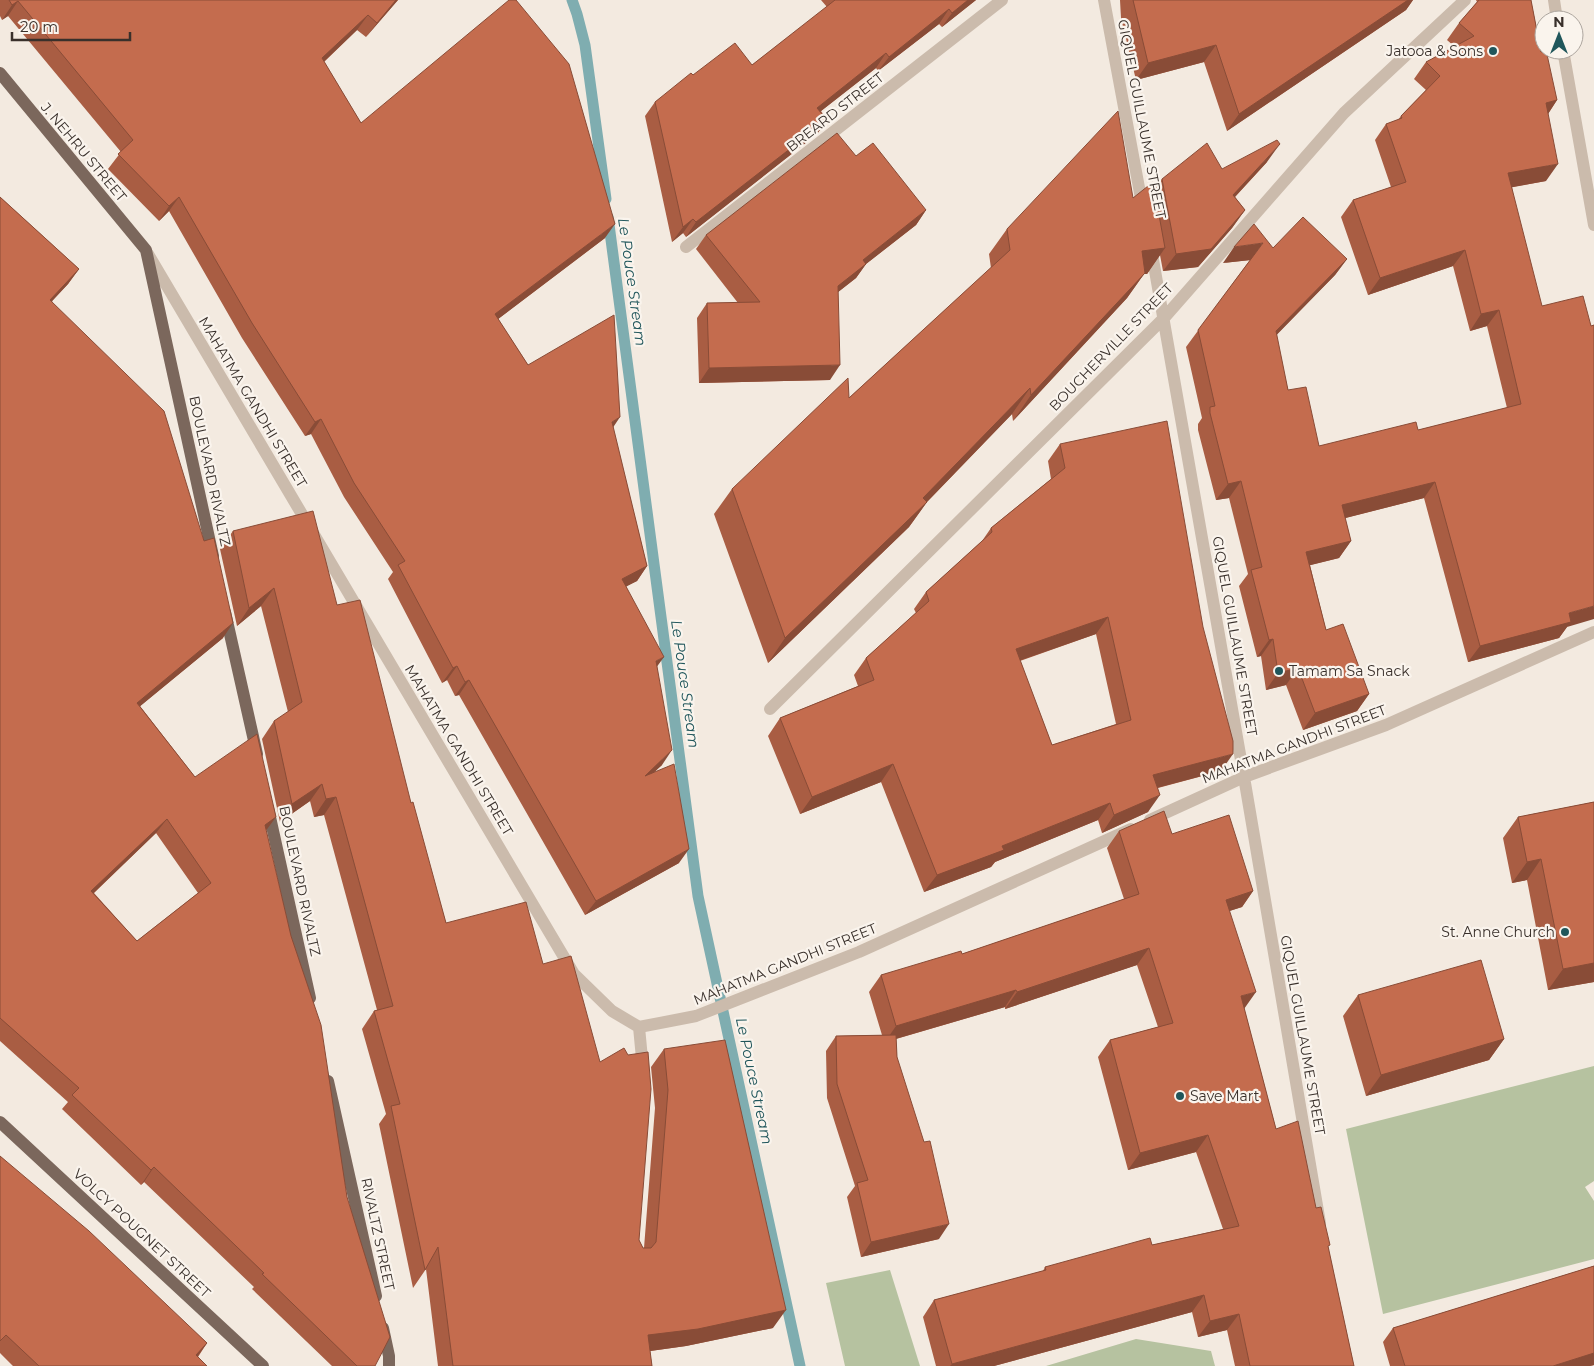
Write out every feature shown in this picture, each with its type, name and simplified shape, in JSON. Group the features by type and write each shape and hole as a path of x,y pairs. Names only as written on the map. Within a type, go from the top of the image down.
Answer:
{"main road":[{"name":"J. NEHRU STREET","path":"2,80 146,250"},
{"name":"BOULEVARD RIVALTZ","path":"146,250 216,572"},
{"path":"223,601 259,767"},
{"name":"BOULEVARD RIVALTZ","path":"266,796 313,1011"},
{"name":"RIVALTZ STREET","path":"326,1070 380,1313 389,1356 389,1366"},
{"name":"VOLCY POUGNET STREET","path":"0,1122 263,1366"}],"street":[{"name":"BREARD STREET","path":"686,248 1002,0"},
{"name":"GIQUEL GUILLAUME STREET","path":"1104,0 1164,318 1322,1231"},
{"name":"BOUCHERVILLE STREET","path":"770,709 1164,318 1344,113 1465,0"},
{"path":"1564,60 1594,225"},
{"name":"MAHATMA GANDHI STREET","path":"146,250 574,974 612,1011 639,1027 696,1016 860,952 1244,778 1386,726 1594,632"},
{"path":"639,1027 644,1080"}],"green space":[{"path":"1594,1066 1594,1181 1585,1187 1594,1201 1594,1259 1383,1314 1346,1129"},
{"path":"890,1270 920,1366 845,1366 826,1283"},
{"path":"1136,1339 1211,1351 1215,1366 1046,1366"}],"building":[{"path":"9,0 396,0 377,23 368,15 322,58 361,123 509,0 516,0 569,64 615,224 495,314 528,365 614,315 620,417 612,422 647,566 622,579 664,657 656,661 672,750 645,776 674,764 689,849 596,901 469,680 465,682 457,666 453,668 398,565 405,561 354,483 321,419 315,422 252,323 179,197 169,206 118,154 133,140 18,1 12,5"},
{"path":"835,0 968,0 952,13 949,9 889,57 886,53 817,108 827,120 696,222 693,219 683,227 655,102 691,73 693,75 735,43 752,65"},
{"path":"1133,0 1408,0 1239,114 1216,45 1148,63"},
{"path":"1479,0 1531,0 1534,16 1534,60 1548,60 1557,100 1546,103 1558,164 1508,173 1542,306 1583,296 1591,326 1594,325 1594,606 1569,613 1571,622 1480,646 1435,482 1342,505 1351,541 1306,552 1326,630 1343,624 1369,694 1315,713 1298,668 1278,673 1273,639 1269,640 1251,570 1262,567 1241,481 1228,484 1210,413 1210,407 1215,406 1198,330 1263,243 1234,247 1254,224 1273,248 1303,217 1347,259 1276,331 1288,390 1306,387 1319,446 1416,422 1418,430 1521,404 1499,310 1481,314 1465,250 1380,278 1353,200 1406,182 1386,124 1402,118 1401,116 1440,76 1426,62 1474,36 1459,23"},
{"path":"1118,111 1133,198 1153,182 1165,248 1142,251 1145,273 1031,395 1030,388 923,498 927,502 785,638 732,489 848,378 849,398 1010,250 1007,229"},
{"path":"837,133 856,156 873,143 926,210 863,260 866,264 838,286 840,365 709,368 707,303 760,302 706,235"},
{"path":"1277,140 1280,144 1233,195 1245,210 1211,249 1176,254 1162,179 1207,143 1222,169"},
{"path":"0,197 79,269 50,300 164,411 204,541 214,538 233,623 137,703 195,777 257,734 276,817 265,825 291,936 321,1025 347,1197 390,1337 375,1366 357,1366 154,1167 151,1170 72,1095 79,1088 0,1018","holes":["167,819 211,883 137,941 91,891"]},
{"path":"1167,421 1203,627 1233,741 1233,754 1153,775 1160,795 1114,815 1110,803 1002,846 1004,850 937,875 893,764 812,797 780,718 874,680 866,658 929,601 926,592 992,532 991,528 1065,468 1060,444","holes":["1108,617 1131,720 1052,745 1016,649"]},
{"path":"313,511 337,605 360,600 411,803 413,802 446,923 526,902 543,964 571,956 600,1062 624,1048 628,1055 648,1052 651,1089 639,1240 643,1248 651,1248 656,1242 668,1090 664,1049 725,1040 786,1310 698,1329 648,1335 652,1366 453,1366 438,1247 425,1270 391,1106 400,1104 374,1011 393,1006 336,797 326,799 322,784 292,804 274,721 302,702 274,588 249,608 233,531"},
{"name":"St. Anne Church","path":"1594,802 1594,963 1563,969 1541,859 1527,862 1518,817"},
{"path":"1164,811 1172,834 1229,815 1253,891 1226,900 1256,992 1241,996 1276,1129 1298,1121 1316,1208 1321,1207 1330,1245 1328,1246 1354,1366 1250,1366 1239,1314 1210,1321 1204,1295 952,1364 934,1300 1046,1270 1045,1267 1150,1238 1152,1245 1239,1226 1208,1135 1140,1153 1110,1040 1173,1023 1149,948 1017,992 1016,990 896,1026 881,975 961,951 962,954 1139,894 1119,831"},
{"path":"1481,960 1504,1039 1381,1075 1358,995"},
{"path":"896,1035 897,1057 924,1142 930,1141 949,1224 871,1242 857,1183 868,1180 837,1084 836,1036"},
{"path":"0,1156 89,1231 207,1343 196,1355 207,1366 39,1366 6,1335 0,1341"},
{"path":"1594,1266 1594,1353 1553,1366 1405,1366 1393,1328"}],"waterway":[{"name":"Le Pouce Stream","path":"572,0 585,45 606,199"},
{"name":"Le Pouce Stream","path":"608,217 698,896 800,1366"}],"place":[{"name":"Jatooa & Sons","path":"1493,51"},
{"name":"Tamam Sa Snack","path":"1279,671"},
{"name":"St. Anne Church","path":"1565,932"},
{"name":"Save Mart","path":"1180,1096"}]}
